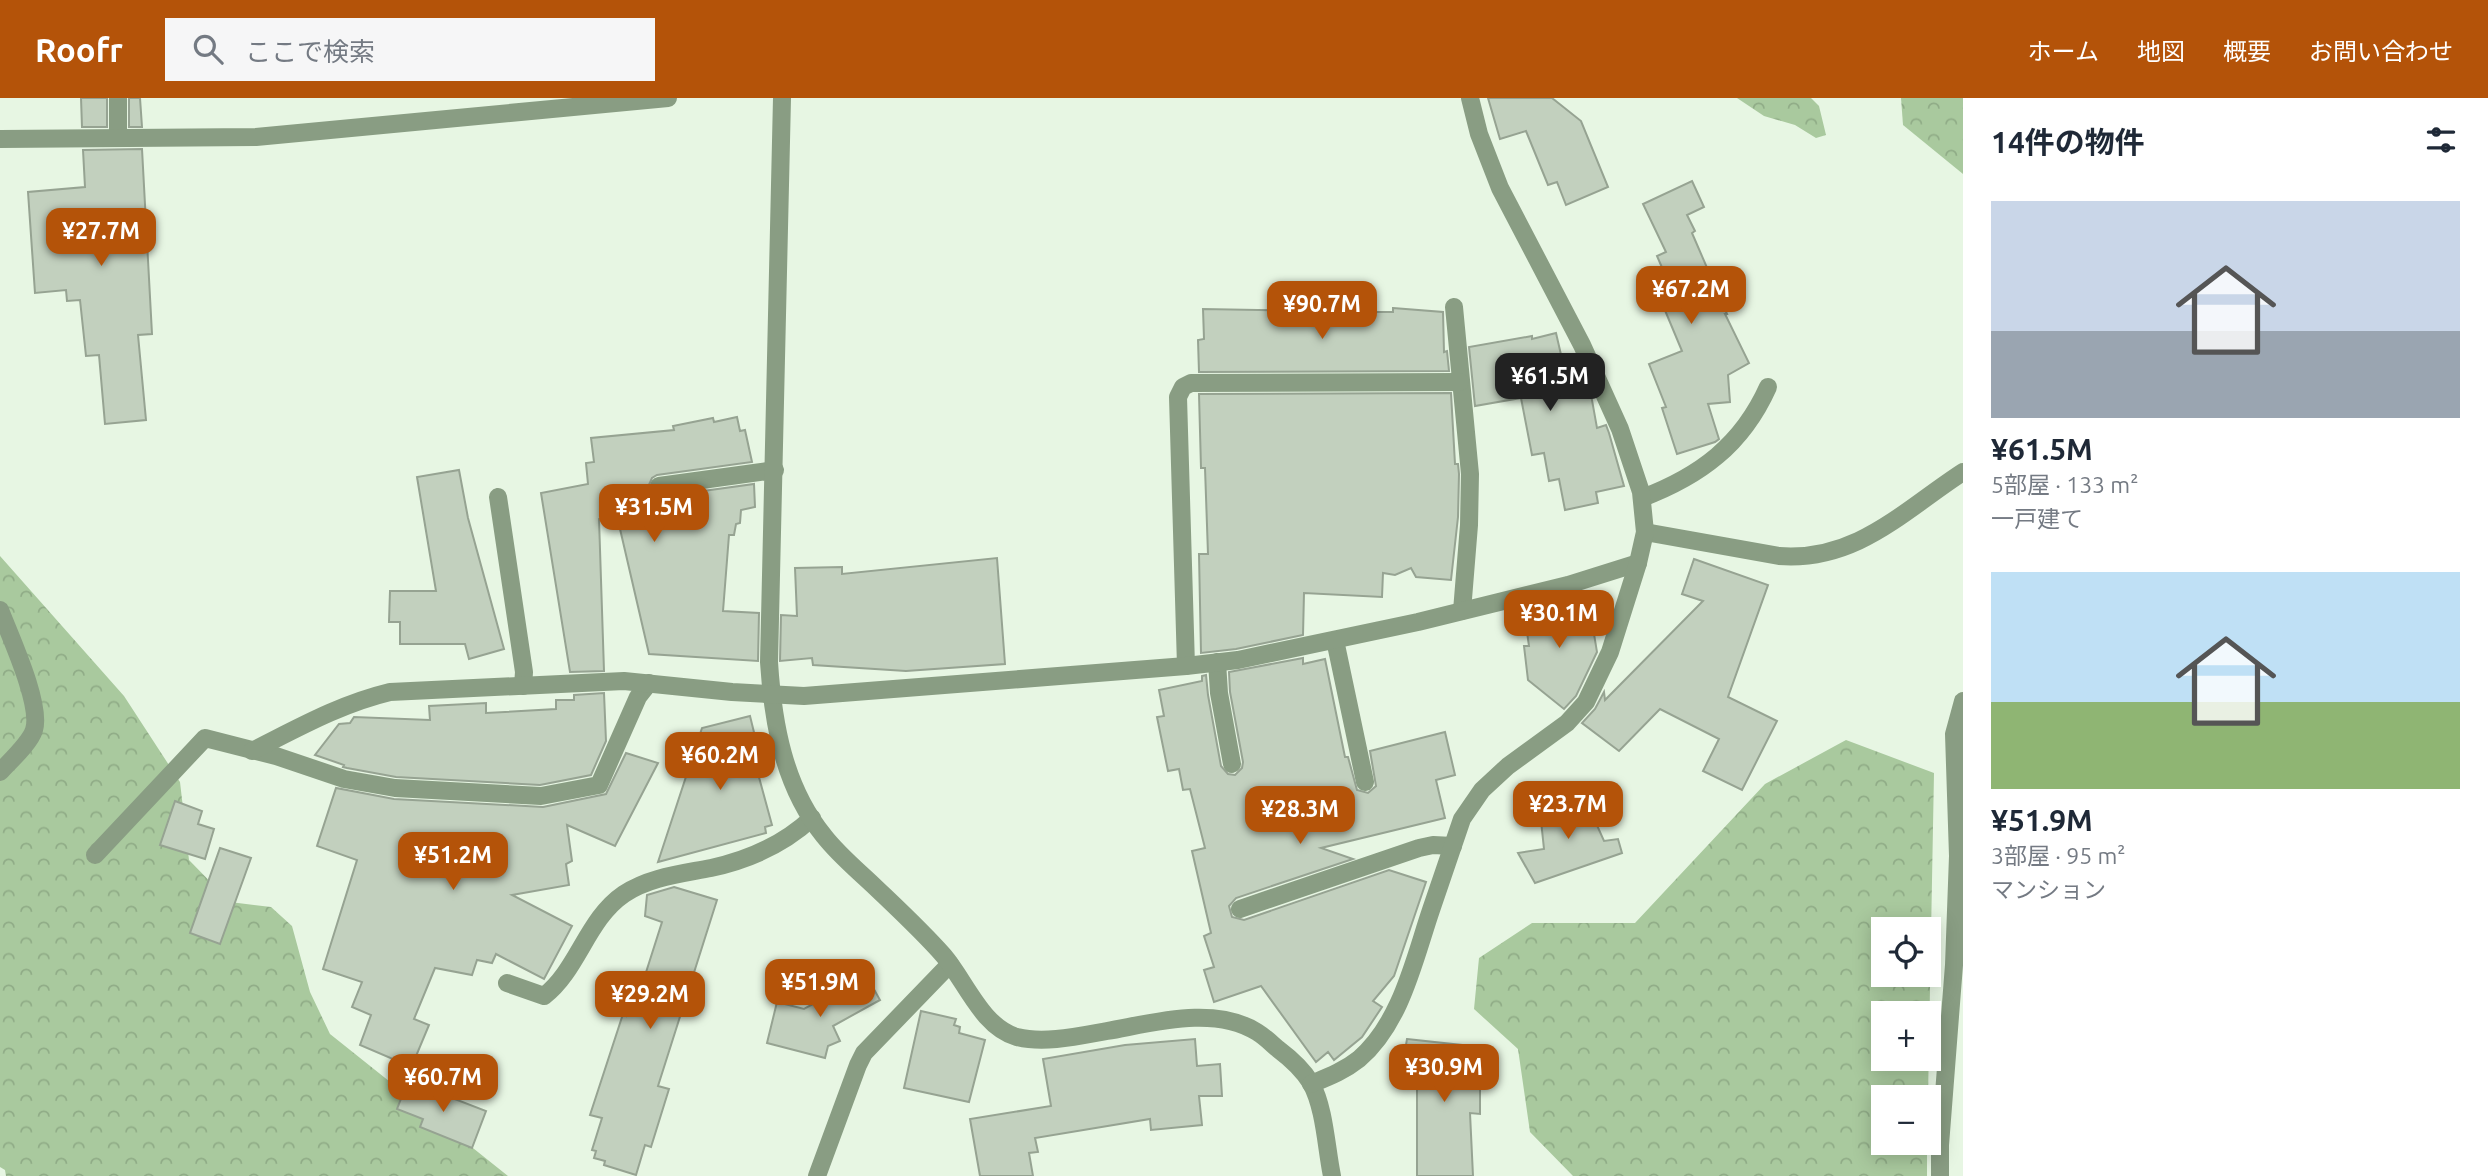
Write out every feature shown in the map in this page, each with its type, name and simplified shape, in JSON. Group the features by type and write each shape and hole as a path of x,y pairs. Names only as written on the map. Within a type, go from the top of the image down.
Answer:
{"street":[{"path":"118,98 118,138"},
{"path":"0,139 256,137 668,98"},
{"path":"782,98 769,662 775,728 792,779 812,818 835,849 950,964 991,1021 1006,1033 1020,1038 1037,1039 1077,1036 1167,1021 1215,1019 1256,1031 1286,1055 1311,1084 1320,1111 1332,1176"},
{"path":"1311,1084 1336,1075 1359,1059 1390,1018 1408,981 1462,819 1482,790 1508,766 1567,723 1586,702 1610,652 1645,532 1642,498 1633,465 1602,388 1500,188 1479,134 1470,98"},
{"path":"1454,307 1470,474 1462,611"},
{"path":"1186,666 1178,397 1183,387 1191,383 1460,382"},
{"path":"1642,498 1700,470 1721,454 1743,431 1757,411 1768,387"},
{"path":"659,486 775,470"},
{"path":"1645,532 1779,556 1821,555 1866,538 1963,472"},
{"path":"498,497 524,673 523,686"},
{"path":"253,751 328,712 359,699 390,692 624,681 804,696 1217,662 1335,640 1462,611 1569,585 1638,563"},
{"path":"0,610 33,695 34,729 19,752 0,772"},
{"path":"1335,640 1365,782"},
{"path":"1217,662 1219,693 1232,764"},
{"path":"95,855 205,738 276,756 344,779 396,789 541,796 590,788 599,785 638,697 649,683"},
{"path":"1940,1176 1954,965 1958,856 1954,734 1963,701"},
{"path":"507,983 544,996 559,980 605,909 625,893 679,873 746,859 796,833 812,818"},
{"path":"1240,909 1419,848 1433,845 1453,846"},
{"path":"817,1176 864,1053 950,964"}],"green space":[{"path":"1737,98 1811,98 1819,106 1826,135 1816,138 1795,125 1764,116"},
{"path":"1901,98 1963,98 1963,174 1903,125"},
{"path":"0,556 124,696 180,782 189,860 230,902 271,907 292,926 310,992 330,1034 508,1176 6,1176 5,1170 0,1167"},
{"path":"1846,740 1934,773 1931,917 1871,917 1871,987 1930,987 1930,1001 1871,1001 1871,1071 1928,1071 1928,1085 1871,1085 1871,1155 1927,1155 1927,1176 1573,1176 1530,1132 1518,1049 1474,1009 1479,958 1532,923 1635,923 1765,784"}],"building":[{"path":"81,98 107,98 107,127 82,127"},
{"path":"129,98 140,98 142,127 129,127"},
{"path":"1488,98 1552,98 1581,121 1608,187 1566,205 1557,182 1548,185 1526,131 1500,139"},
{"path":"142,149 152,334 138,335 146,420 105,424 99,355 86,356 80,300 67,301 66,290 35,293 28,192 85,187 83,150"},
{"path":"1692,181 1704,207 1687,215 1695,231 1692,233 1725,314 1749,363 1728,375 1730,402 1708,404 1719,439 1677,454 1662,408 1666,407 1649,364 1682,351 1654,284 1667,279 1657,256 1666,252 1643,204"},
{"path":"1393,308 1443,312 1444,352 1447,351 1449,371 1199,372 1198,340 1204,339 1203,309 1393,312"},
{"path":"1556,333 1562,359 1572,357 1579,389 1590,389 1597,428 1606,425 1624,486 1596,492 1598,503 1565,510 1559,479 1549,481 1544,453 1532,455 1521,398 1475,406 1469,347 1532,336 1532,339"},
{"path":"1451,393 1455,464 1458,464 1459,474 1458,517 1451,580 1416,577 1411,568 1395,575 1383,573 1382,597 1304,593 1303,635 1236,649 1201,653 1199,554 1208,554 1205,468 1201,468 1199,394"},
{"path":"737,417 740,431 745,430 752,462 657,475 652,478 648,487 651,493 660,497 754,484 755,507 741,510 740,523 736,524 734,535 729,535 723,611 759,613 758,661 649,654 617,516 599,519 604,671 570,672 541,493 588,484 586,463 594,462 591,438 674,430 673,426 713,418 714,422"},
{"path":"459,470 468,518 504,649 469,659 465,644 400,644 400,622 389,622 390,591 436,591 417,477"},
{"path":"997,558 1005,664 906,671 813,665 812,658 780,661 781,615 797,616 795,568 842,567 842,574"},
{"path":"1694,559 1768,585 1728,697 1777,721 1742,790 1703,771 1719,739 1660,709 1619,751 1582,723 1595,709 1604,692 1605,700 1703,601 1682,594"},
{"path":"1584,602 1586,622 1592,622 1597,652 1576,696 1564,709 1528,680 1524,646 1529,646 1524,611"},
{"path":"1303,658 1303,664 1325,659 1345,757 1348,757 1357,790 1368,793 1376,786 1370,751 1445,732 1455,775 1436,780 1445,818 1321,848 1353,859 1236,898 1229,906 1232,917 1244,920 1389,870 1426,882 1394,976 1373,1001 1382,1007 1362,1037 1334,1060 1328,1052 1316,1062 1261,986 1214,1002 1204,970 1214,967 1204,936 1211,933 1192,851 1205,848 1190,789 1183,790 1179,769 1168,771 1157,717 1164,716 1159,690 1202,681 1202,676 1206,675 1221,766 1228,774 1235,775 1242,768 1243,762 1229,672"},
{"path":"604,693 606,741 591,775 540,785 396,777 343,767 344,765 315,755 339,724 350,723 354,717 430,720 429,706 486,703 486,713 556,709 556,700 574,700 574,695"},
{"path":"750,716 763,769 757,770 772,825 765,827 766,833 658,862 702,728"},
{"path":"626,753 658,763 615,846 567,825 572,861 566,864 569,885 512,895 572,926 544,979 496,954 492,963 477,960 472,975 435,968 414,1019 429,1025 404,1085 393,1059 360,1045 371,1015 352,1007 362,982 323,969 357,860 317,846 336,788 394,799 543,807 606,794"},
{"path":"1582,792 1604,841 1618,839 1622,853 1535,883 1518,853 1544,849 1540,811"},
{"path":"175,801 202,811 198,824 214,829 205,859 160,845"},
{"path":"220,848 251,858 220,944 190,933"},
{"path":"674,887 717,900 658,1086 669,1089 651,1147 645,1145 636,1175 604,1165 605,1161 594,1158 596,1151 592,1150 602,1118 590,1115 623,1014 626,1016 636,986 641,988 662,922 645,916 647,895"},
{"path":"866,975 880,1000 833,1026 840,1041 828,1046 825,1058 767,1043 777,1002 804,1009"},
{"path":"921,1011 956,1019 954,1025 960,1027 959,1033 985,1040 969,1102 904,1088"},
{"path":"1195,1039 1197,1066 1220,1064 1222,1096 1199,1096 1202,1125 1151,1130 1150,1119 1035,1138 1038,1152 1029,1153 1033,1176 980,1176 970,1119 1051,1106 1043,1059 1125,1045"},
{"path":"1407,1039 1480,1047 1480,1114 1470,1113 1473,1176 1417,1176 1417,1082 1400,1078"},
{"path":"408,1081 486,1111 472,1148 420,1127 423,1119 397,1109"}]}
